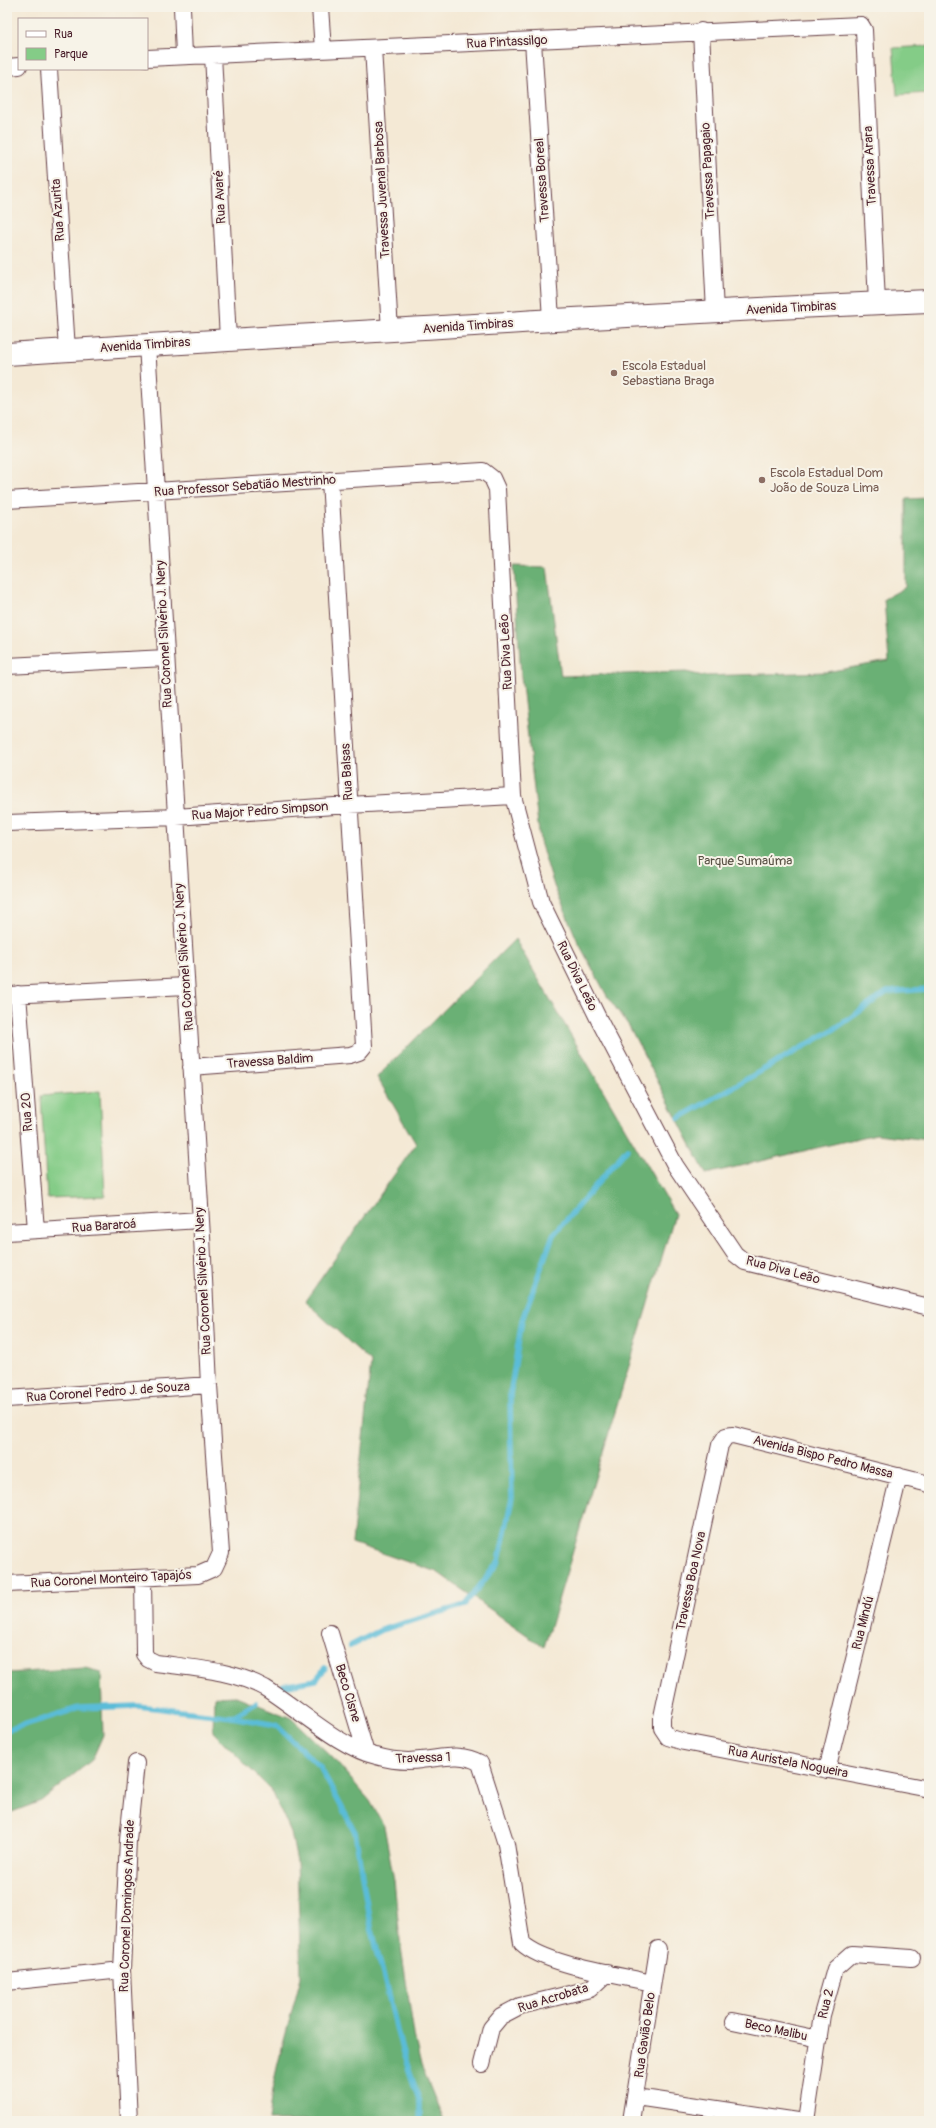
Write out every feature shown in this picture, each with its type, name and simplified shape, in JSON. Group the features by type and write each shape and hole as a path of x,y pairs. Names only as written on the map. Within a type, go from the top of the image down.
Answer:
{"street":[{"path":"182,7 184,55"},
{"path":"320,7 323,50"},
{"name":"Rua Pintassilgo","path":"148,58 184,55 532,41 701,31 861,25 864,30"},
{"name":"Travessa Arara","path":"864,30 877,303"},
{"name":"Travessa Papagaio","path":"701,31 715,312"},
{"name":"Travessa Boreal","path":"532,41 551,319"},
{"name":"Travessa Juvenal Barbosa","path":"373,48 390,331"},
{"name":"Rua Avaré","path":"213,55 228,339"},
{"path":"7,67 18,66"},
{"name":"Rua Azurita","path":"49,70 67,350"},
{"name":"Avenida Timbiras","path":"7,354 228,339 390,331 551,319 929,301"},
{"name":"Rua Coronel Silvério J. Nery","path":"147,345 209,1385 221,1553 214,1568"},
{"name":"Rua Professor Sebatião Mestrinho","path":"7,500 483,471"},
{"name":"Rua Diva Leão","path":"483,471 492,478 497,489 514,796 541,902 600,1022 675,1165 735,1254 745,1262 929,1307"},
{"name":"Rua Balsas","path":"330,480 364,1046 359,1052 350,1055"},
{"path":"7,666 166,658"},
{"name":"Rua Major Pedro Simpson","path":"7,823 176,817 349,804 514,796"},
{"path":"12,995 186,986"},
{"name":"Rua 20","path":"12,995 36,1230"},
{"name":"Travessa Baldim","path":"191,1067 350,1055"},
{"name":"Rua Bararoá","path":"7,1232 200,1220"},
{"name":"Rua Coronel Pedro J. de Souza","path":"7,1399 209,1385"},
{"name":"Avenida Bispo Pedro Massa","path":"720,1444 726,1436 733,1434 929,1484"},
{"name":"Travessa Boa Nova","path":"662,1717 720,1444"},
{"name":"Rua Mindú","path":"827,1770 899,1476"},
{"name":"Rua Coronel Monteiro Tapajós","path":"7,1584 198,1575 214,1568"},
{"name":"Travessa 1","path":"143,1578 144,1654 148,1659 156,1663 242,1678 270,1692 344,1741 366,1753 400,1760 420,1760 451,1756 472,1759 480,1763 506,1844 522,1943 530,1951 551,1960 652,1983"},
{"name":"Beco Cisne","path":"330,1633 366,1753"},
{"name":"Rua Auristela Nogueira","path":"662,1717 662,1728 668,1737 684,1742 929,1789"},
{"name":"Rua Coronel Domingos Andrade","path":"129,2121 122,1970 128,1840 136,1763"},
{"name":"Rua Gavião Belo","path":"631,2121 636,2098 658,1949"},
{"name":"Rua 2","path":"806,2121 822,2015 834,1970 852,1954 912,1958"},
{"path":"7,1982 122,1970"},
{"name":"Rua Acrobata","path":"482,2064 491,2028 501,2016 520,2006 590,1989 607,1973"},
{"name":"Beco Malibu","path":"733,2021 818,2039"},
{"path":"636,2098 798,2121"}],"green space":[{"path":"929,46 929,93 897,95 893,48"},
{"name":"Parque Sumaúma","path":"929,498 929,1140 876,1134 706,1174 629,1026 607,996 578,942 554,886 540,842 521,676 514,566 547,567 561,676 686,672 703,676 826,672 889,661 884,599 906,587 906,499"},
{"path":"515,939 675,1214 544,1647 437,1572 352,1543 371,1362 305,1301 416,1144 377,1077"},
{"path":"100,1091 105,1196 47,1198 41,1096"},
{"path":"85,1668 101,1672 103,1735 92,1760 41,1801 7,1814 7,1673"},
{"path":"236,1696 291,1718 331,1756 370,1801 384,1826 394,1880 400,1940 414,2035 421,2065 444,2121 268,2121 272,2090 278,2063 301,1977 297,1862 291,1833 272,1791 213,1732 214,1697"}],"waterway":[{"path":"679,1118 836,1028 887,992 929,989"},
{"path":"350,1646 381,1630 465,1605 499,1561 512,1498 510,1395 522,1320 553,1235 627,1149"},
{"path":"282,1686 316,1680 325,1668"},
{"path":"232,1717 256,1703"},
{"path":"7,1730 79,1708 138,1706 232,1717 276,1725 320,1767 355,1832 369,1918 402,2050 420,2102 420,2121"}],"place":[{"name":"Escola Estadual Sebastiana Braga","path":"614,373"},
{"name":"Escola Estadual Dom João de Souza Lima","path":"762,480"}]}
